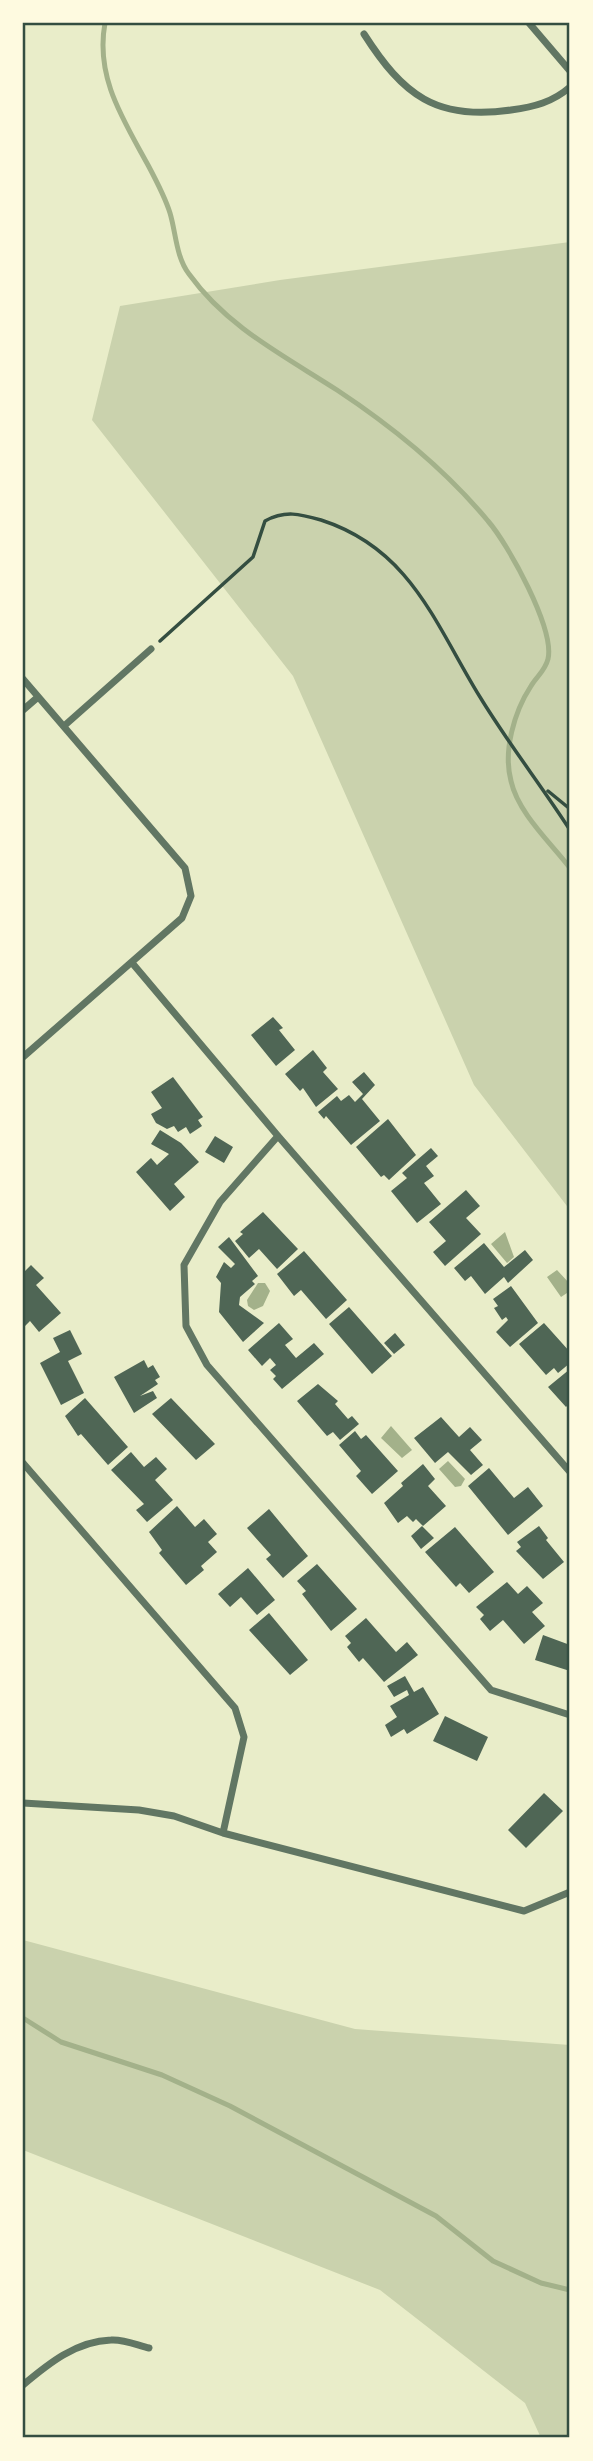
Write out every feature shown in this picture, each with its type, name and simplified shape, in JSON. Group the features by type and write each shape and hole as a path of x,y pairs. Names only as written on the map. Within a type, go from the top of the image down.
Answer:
{"street":[{"path":"529,23 570,71"},
{"path":"364,34 398,81 434,106 457,112 489,114 528,108 556,99 570,87"},
{"path":"64,726 151,649"},
{"path":"23,679 185,868 191,896 183,918 23,1057"},
{"path":"23,710 38,697"},
{"path":"133,964 278,1136 570,1472"},
{"path":"278,1136 220,1202 184,1265 186,1326 207,1365 491,1690 570,1715"},
{"path":"23,1463 235,1708 244,1737 223,1833"},
{"path":"23,1803 139,1810 174,1816 223,1833 524,1911 570,1892"},
{"path":"23,2385 58,2356 92,2343 112,2339 149,2348"}],"path":[{"path":"151,649 253,557 265,521 279,513 298,514 325,522 368,541 410,578 482,699 570,830"},
{"path":"543,788 570,809"}],"shaded area":[{"path":"570,242 570,1210 474,1085 293,676 92,420 120,306 280,280"},
{"path":"505,1232 514,1257 507,1263 491,1244"},
{"path":"557,1270 570,1284 570,1291 561,1297 547,1277"},
{"path":"258,1283 265,1283 270,1291 263,1306 254,1310 248,1306 247,1300"},
{"path":"391,1426 412,1450 402,1458 381,1438"},
{"path":"448,1461 465,1479 461,1486 455,1487 439,1469"},
{"path":"23,1940 355,2029 570,2045 570,2438 541,2438 525,2403 380,2290 23,2150"}],"building":[{"path":"273,1017 283,1028 279,1030 295,1050 276,1066 251,1035"},
{"path":"313,1050 327,1068 323,1072 338,1089 316,1107 303,1088 300,1091 285,1074"},
{"path":"364,1072 375,1085 362,1099 380,1121 351,1145 326,1116 324,1119 318,1112 337,1096 341,1101 349,1095 355,1102 363,1094 352,1082"},
{"path":"173,1077 203,1117 198,1120 202,1126 190,1134 186,1127 178,1132 174,1126 167,1129 156,1123 151,1114 162,1108 151,1092"},
{"path":"388,1119 416,1155 389,1180 384,1175 381,1177 356,1147"},
{"path":"160,1130 181,1143 199,1162 174,1184 185,1197 170,1211 136,1172 151,1158 157,1165 169,1154 151,1144"},
{"path":"215,1136 233,1147 224,1163 205,1152"},
{"path":"431,1148 438,1156 426,1166 434,1176 424,1183 441,1204 417,1223 391,1191 407,1178 402,1173"},
{"path":"466,1190 480,1206 466,1218 481,1234 445,1266 433,1252 446,1241 429,1222"},
{"path":"263,1212 298,1249 277,1269 259,1249 249,1258 235,1241 243,1234 240,1232"},
{"path":"229,1237 258,1276 252,1281 255,1284 240,1297 239,1305 264,1323 243,1342 219,1312 221,1283 216,1277 224,1262 231,1268 235,1264 218,1247"},
{"path":"484,1243 504,1267 525,1250 533,1260 508,1283 504,1277 485,1294 471,1276 465,1281 454,1268"},
{"path":"304,1251 347,1300 326,1319 301,1290 294,1296 277,1274"},
{"path":"31,1265 44,1278 36,1285 61,1313 39,1332 30,1321 25,1326 23,1324 23,1273"},
{"path":"511,1286 538,1323 510,1347 496,1332 508,1320 506,1317 502,1320 494,1308 498,1306 493,1299"},
{"path":"349,1307 392,1356 372,1374 329,1324"},
{"path":"279,1323 293,1339 285,1345 296,1358 314,1343 324,1354 282,1389 273,1379 276,1376 270,1370 276,1365 270,1358 262,1366 248,1350"},
{"path":"544,1323 570,1352 567,1357 570,1363 558,1373 554,1368 546,1375 519,1344"},
{"path":"70,1330 82,1354 68,1361 84,1393 61,1405 40,1363 60,1352 53,1338"},
{"path":"395,1333 405,1345 394,1354 384,1343"},
{"path":"144,1360 148,1368 153,1365 160,1377 155,1380 158,1384 140,1396 153,1391 157,1398 134,1413 114,1377"},
{"path":"570,1369 570,1403 566,1407 548,1387"},
{"path":"318,1384 338,1401 335,1404 348,1419 352,1416 359,1424 340,1440 333,1432 327,1436 297,1401"},
{"path":"85,1398 128,1447 108,1465 81,1434 78,1436 65,1416"},
{"path":"171,1398 215,1444 196,1460 152,1414"},
{"path":"441,1417 459,1437 470,1427 482,1440 470,1450 483,1465 471,1475 448,1452 435,1463 414,1438"},
{"path":"355,1431 361,1439 366,1435 398,1471 372,1494 356,1476 361,1471 339,1445"},
{"path":"131,1452 144,1467 156,1457 167,1469 155,1480 173,1500 147,1522 136,1510 144,1504 111,1470"},
{"path":"423,1464 435,1479 428,1486 446,1506 423,1526 416,1519 413,1522 407,1516 398,1523 384,1503 403,1486 401,1483"},
{"path":"489,1468 514,1498 528,1487 543,1506 508,1535 468,1486"},
{"path":"177,1506 195,1527 204,1519 217,1534 208,1542 217,1552 201,1566 204,1570 186,1585 159,1553 162,1550 149,1532"},
{"path":"269,1509 308,1556 283,1578 266,1559 271,1555 247,1528"},
{"path":"422,1526 434,1538 421,1549 411,1536"},
{"path":"539,1526 548,1538 546,1540 564,1562 543,1579 516,1551 521,1547 517,1542"},
{"path":"455,1527 494,1572 469,1593 460,1583 456,1587 425,1552"},
{"path":"317,1564 357,1609 331,1631 302,1594 306,1591 297,1581"},
{"path":"248,1568 275,1600 257,1615 241,1597 230,1607 218,1594"},
{"path":"507,1582 518,1594 527,1586 543,1603 532,1612 545,1626 524,1644 503,1620 490,1631 480,1619 484,1615 476,1607"},
{"path":"269,1613 308,1660 290,1675 249,1630"},
{"path":"366,1618 396,1652 407,1642 418,1655 384,1682 363,1658 359,1662 347,1647 351,1643 345,1636"},
{"path":"543,1635 570,1645 570,1671 535,1660"},
{"path":"405,1676 414,1692 423,1687 439,1714 407,1734 404,1729 391,1737 385,1725 397,1717 390,1706 409,1695 407,1690 394,1697 387,1686"},
{"path":"445,1716 488,1737 477,1761 433,1741"},
{"path":"544,1793 563,1811 526,1848 508,1830"}],"waterway":[{"path":"105,23 104,62 113,97 166,201 179,253 189,274 204,293 238,325 358,404 436,466 497,532 518,567 544,628 548,659 525,696 515,720 508,757 511,781 520,805 570,868"},
{"path":"23,2018 61,2042 162,2075 230,2106 436,2216 493,2261 541,2283 570,2290"}]}
